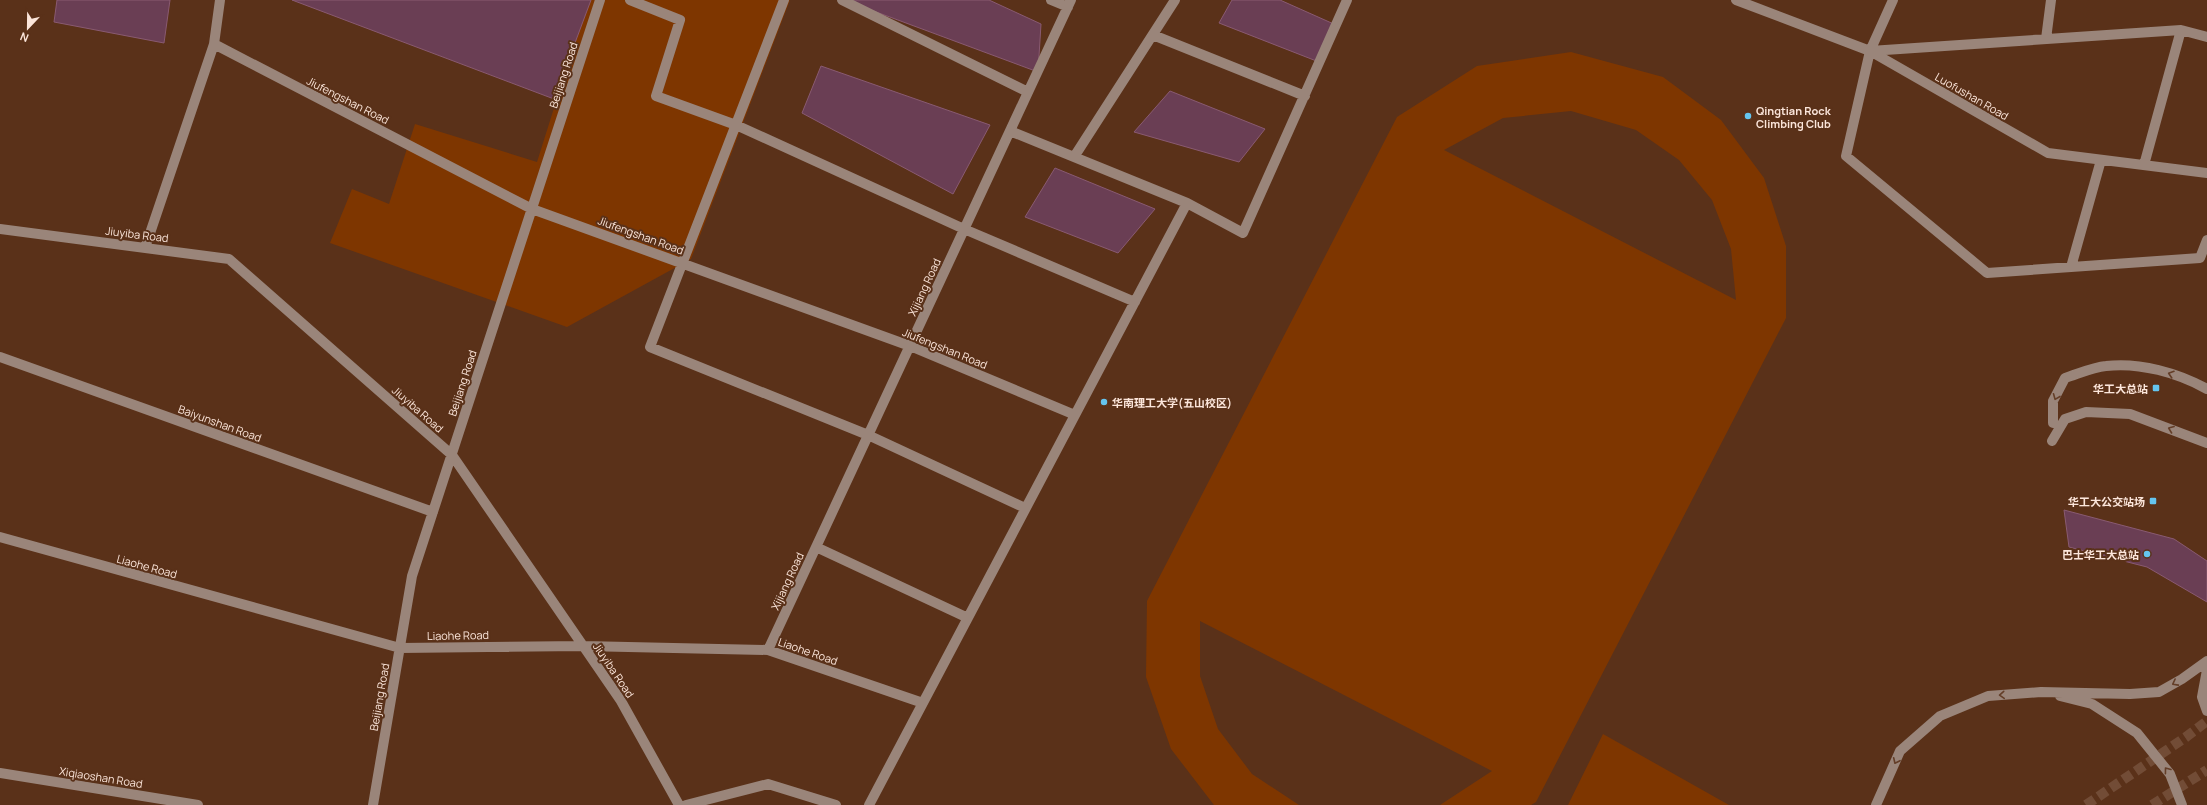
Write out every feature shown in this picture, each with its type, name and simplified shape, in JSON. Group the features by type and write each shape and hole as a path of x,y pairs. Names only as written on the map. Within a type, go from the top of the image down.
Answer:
{"street":[{"path":"145,248 214,44 220,0"},
{"name":"Beijiang Road","path":"373,805 412,576 600,0"},
{"path":"630,0 680,20 656,96 736,125 964,229 1134,302"},
{"path":"784,0 650,347 868,435 1025,508"},
{"path":"842,0 1028,92"},
{"path":"1051,0 1069,4"},
{"path":"1074,157 1175,0"},
{"path":"1010,131 1187,203 1243,234 1347,0"},
{"name":"Luofushan Road","path":"1736,0 1870,51 2048,153 2207,173"},
{"path":"1893,0 1870,51 1846,156 1987,273 2200,258 2207,240"},
{"path":"2046,39 2051,0"},
{"name":"Xijiang Road","path":"768,650 1069,4"},
{"path":"1870,51 2181,30 2207,37"},
{"path":"2144,165 2181,30"},
{"path":"1153,35 1304,96"},
{"name":"Jiufengshan Road","path":"214,44 532,209 910,346 1075,415"},
{"path":"2071,267 2101,160"},
{"path":"869,805 1187,203"},
{"name":"Jiuyiba Road","path":"0,229 229,259 452,455 622,701 679,805"},
{"name":"Baiyunshan Road","path":"0,357 433,512"},
{"path":"2053,424 2053,401 2065,378 2106,366 2137,366 2172,373 2207,389"},
{"path":"2052,441 2065,419 2086,412 2130,414 2207,443"},
{"name":"Liaohe Road","path":"0,537 400,648 583,646 768,650 923,703"},
{"path":"816,547 968,618"},
{"path":"1876,805 1900,751 1940,716 1988,696 2041,692 2130,694 2160,692 2182,679 2207,661"},
{"path":"2207,670 2202,697 2207,711"},
{"path":"2041,692 2092,704 2137,733 2170,774 2182,805"},
{"name":"Xiqiaoshan Road","path":"0,773 198,805"},
{"path":"686,805 768,784 836,805"}],"shaded area":[{"path":"588,0 790,0 691,259 567,327 330,243 352,189 389,204 415,124 537,162"},
{"path":"1571,52 1663,77 1721,120 1764,178 1786,246 1786,318 1536,802 1531,805 1440,805 1492,771 1200,621 1200,676 1218,729 1252,774 1299,805 1214,805 1171,749 1146,677 1147,601 1397,117 1477,66","holes":["1571,111 1636,130 1679,160 1712,200 1731,249 1736,300 1444,150 1503,118"]},
{"path":"1603,734 1729,805 1568,805"}],"building":[{"path":"57,0 170,0 164,43 54,22"},
{"path":"292,0 591,0 554,99"},
{"path":"844,0 989,0 1041,24 1038,72"},
{"path":"1232,0 1280,0 1336,25 1319,62 1219,23"},
{"path":"821,66 990,125 953,194 802,113"},
{"path":"1170,91 1265,129 1239,162 1134,132"},
{"path":"1055,168 1155,209 1118,253 1025,217"},
{"name":"巴士华工大总站","path":"2064,510 2174,539 2207,561 2207,602 2147,567 2069,547"}],"tunnel":[{"path":"2086,805 2207,721"},
{"path":"2152,805 2207,770"}],"place":[{"name":"Qingtian Rock Climbing Club","path":"1748,116"},
{"name":"华工大总站","path":"2156,388"},
{"name":"华南理工大学(五山校区)","path":"1104,402"},
{"name":"华工大公交站场","path":"2153,501"},
{"name":"巴士华工大总站","path":"2147,554"}]}
